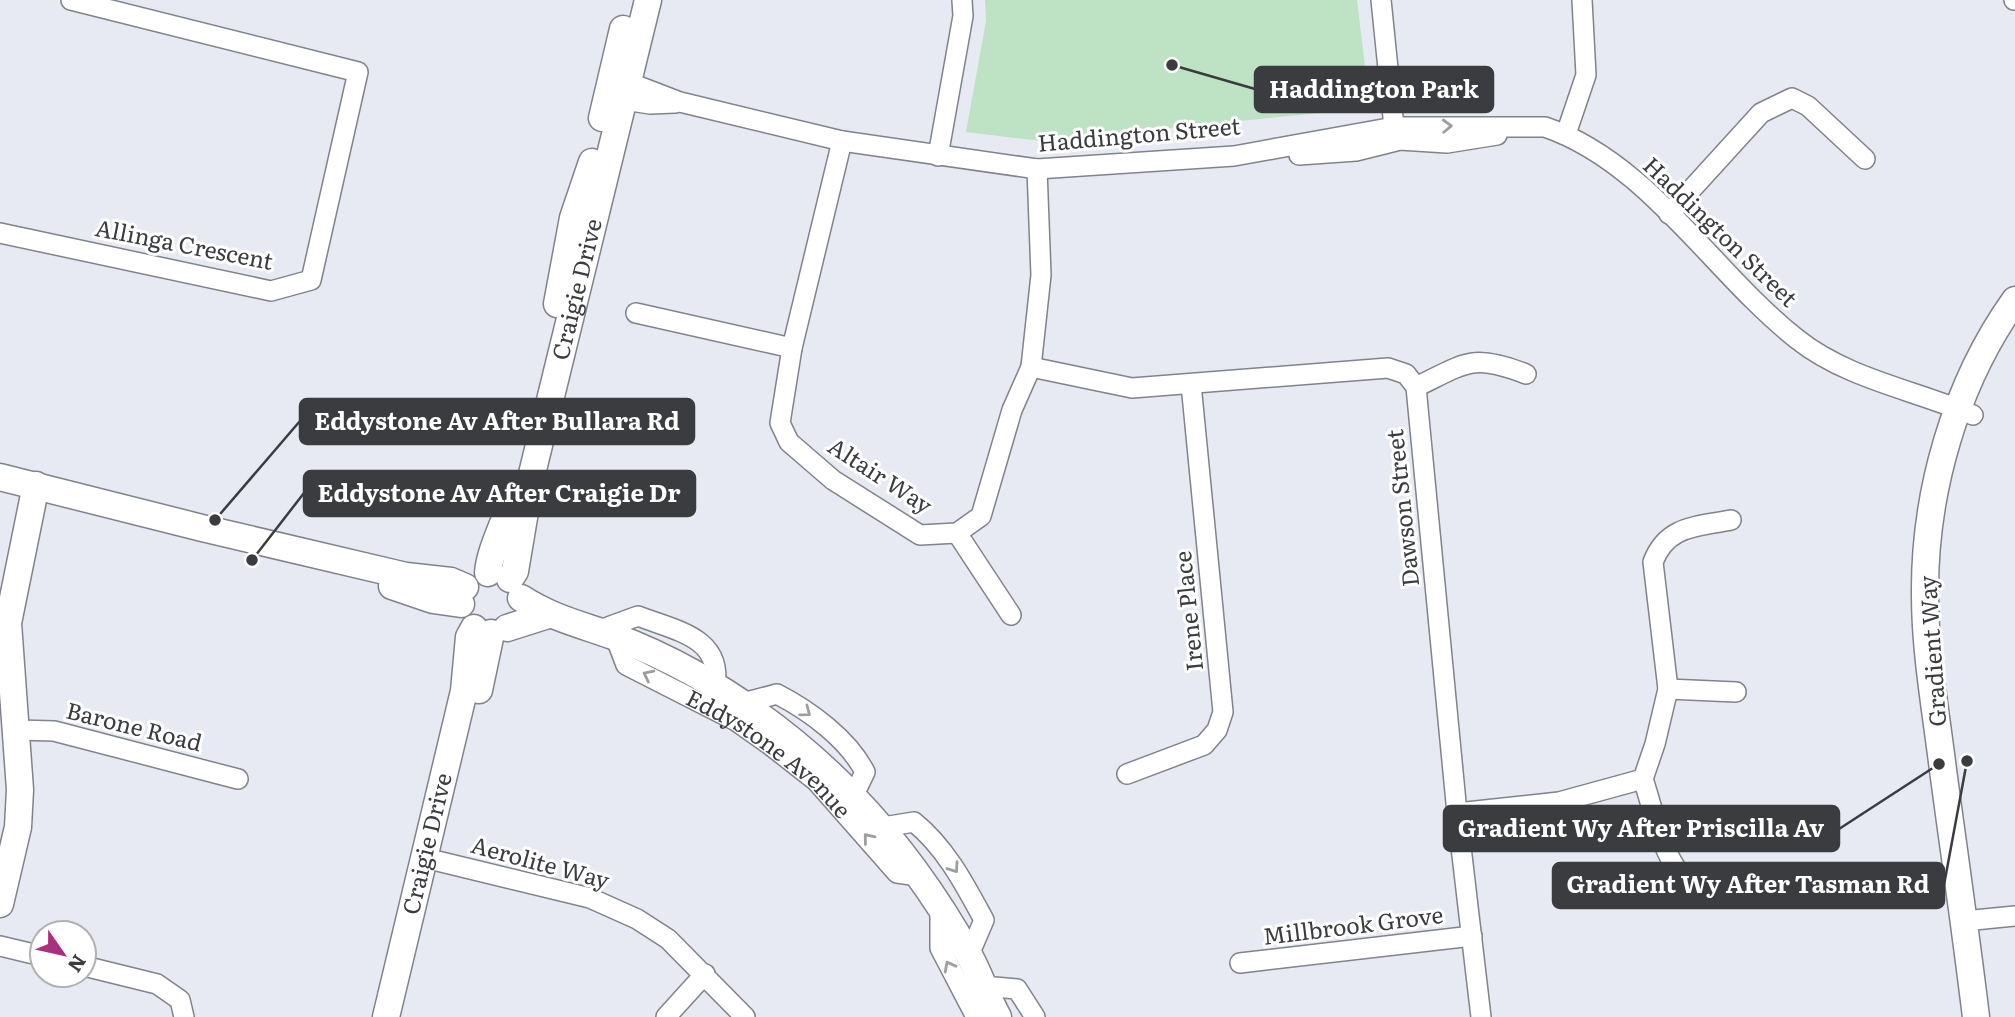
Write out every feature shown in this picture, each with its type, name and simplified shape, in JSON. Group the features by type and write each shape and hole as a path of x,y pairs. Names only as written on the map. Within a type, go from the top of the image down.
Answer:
{"main road":[{"name":"Craigie Drive","path":"618,89 629,0"},
{"name":"Craigie Drive","path":"506,583 489,561 508,516 557,308 567,244 648,0"},
{"name":"Gradient Way","path":"1976,1017 1971,921 1940,589 1947,512 1966,412 1980,359 2015,300"},
{"name":"Gradient Way","path":"1966,412 2015,330"},
{"path":"0,477 34,494"},
{"path":"0,494 34,494 202,528 406,576 451,582 463,596 466,620 491,630 548,615"},
{"path":"0,904 4,868 18,827 17,730 8,665 8,623 34,494"},
{"path":"463,596 478,576 506,583 518,615 491,630"},
{"name":"Eddystone Avenue","path":"506,583 548,615 606,634 694,673 743,703 799,745 854,795 883,827 919,876 969,955 998,1017"},
{"name":"Craigie Drive","path":"386,1017 432,860 491,630"},
{"name":"Craigie Drive","path":"401,1017 432,860"},
{"name":"Gradient Way","path":"1971,921 1990,1017"}],"street":[{"name":"Allinga Crescent","path":"0,233 271,291 311,280 358,72 71,0"},
{"path":"939,156 962,16 962,0"},
{"path":"1381,0 1394,127"},
{"path":"1566,134 1586,75 1582,0"},
{"name":"Haddington Street","path":"618,89 842,141 1037,169 1234,156 1394,127 1545,127 1566,134 1615,165 1797,340 1838,365 1966,412"},
{"path":"1668,214 1761,113 1792,98 1808,106 1865,159"},
{"path":"1234,156 1244,159 1324,154 1356,151 1400,140 1447,144 1494,135 1525,134 1585,145"},
{"name":"Altair Way","path":"842,141 792,348 780,423 789,442 833,480 920,535 957,533"},
{"path":"1011,615 957,533 981,516 1012,410 1031,367 1041,275 1037,169"},
{"path":"636,313 792,348"},
{"path":"1031,367 1132,388 1388,368 1406,374 1416,387 1471,361 1501,364 1526,374"},
{"name":"Irene Place","path":"1127,774 1205,745 1217,730 1223,712 1191,384"},
{"name":"Dawson Street","path":"1416,387 1457,813 1481,1017"},
{"path":"1731,520 1680,530 1660,544 1653,562 1668,689 1643,779 1664,844 1675,870 1683,877 1691,883 1720,887 1770,883"},
{"name":"Eddystone Avenue","path":"606,634 626,664 717,710 770,745 816,781 897,873 919,876"},
{"path":"1668,689 1736,692"},
{"name":"Barone Road","path":"17,730 54,731 238,779"},
{"path":"1457,813 1559,802 1643,779"},
{"path":"883,827 914,822 932,836 960,877 984,920 969,955"},
{"name":"Aerolite Way","path":"432,860 590,898 637,919 668,939 745,1017"},
{"path":"940,910 940,948 976,1017"},
{"path":"1971,921 2015,916"},
{"name":"Millbrook Grove","path":"1240,964 1472,936"},
{"path":"0,946 28,953"},
{"path":"98,969 158,984 180,1000 184,1017"},
{"path":"666,1017 705,974"},
{"path":"983,986 1017,989 1035,1017"}],"green space":[{"path":"985,0 1357,0 1370,108 1042,141 966,132 986,21"}],"place":[{"name":"Haddington Park","path":"1172,65"},
{"name":"Eddystone Av After Bullara Rd","path":"215,520"},
{"name":"Eddystone Av After Craigie Dr","path":"252,560"},
{"name":"Gradient Wy After Tasman Rd","path":"1967,761"},
{"name":"Gradient Wy After Priscilla Av","path":"1939,764"}]}
